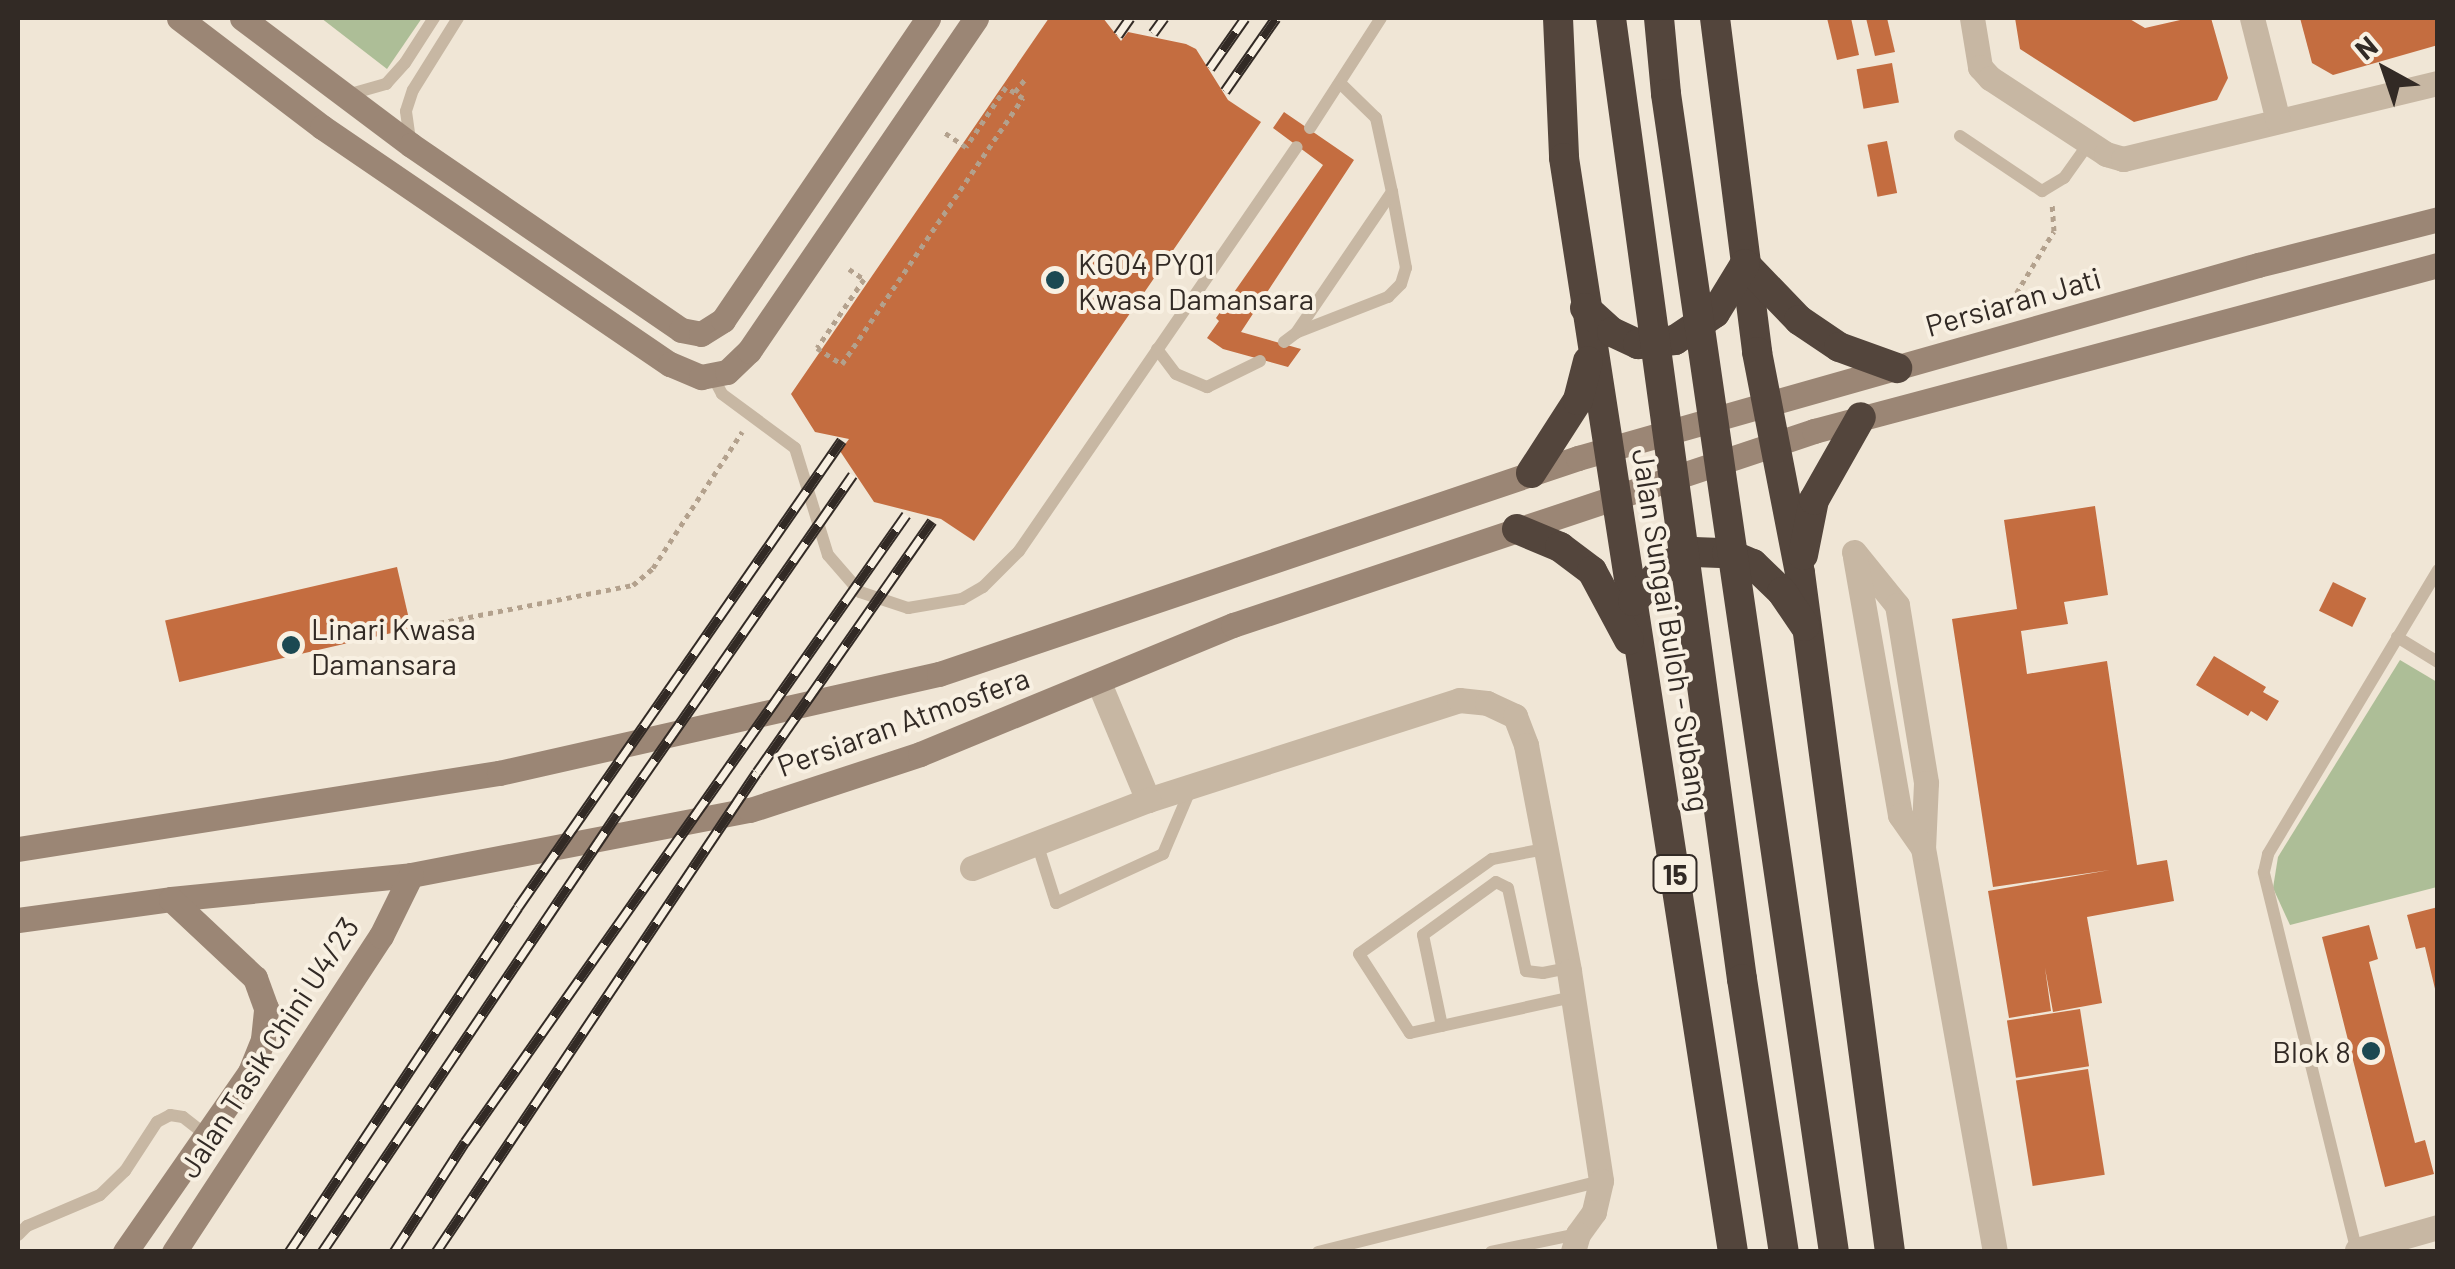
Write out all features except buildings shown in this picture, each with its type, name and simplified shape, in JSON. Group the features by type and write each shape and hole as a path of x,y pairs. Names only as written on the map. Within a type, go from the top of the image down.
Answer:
{"highway":[{"name":"Jalan Sungai Buloh - Subang","path":"1558,18 1564,158 1585,308 1733,1252"},
{"name":"Jalan Sungai Buloh - Subang","path":"1612,18 1731,900 1784,1252"},
{"path":"1659,18 1666,94 1834,1252"},
{"path":"1714,18 1745,264 1808,629 1890,1252"},
{"path":"1585,308 1612,332 1638,344 1675,340 1714,313 1745,264"},
{"path":"1745,264 1798,320 1839,346 1897,368"},
{"path":"1531,473 1578,400 1592,346"},
{"path":"1800,573 1814,500 1861,417"},
{"path":"1518,529 1560,547 1592,572 1644,670"},
{"path":"1633,602 1666,566 1694,552 1726,553 1754,564 1782,592 1808,629"}],"main road":[{"path":"179,18 322,127 670,364 701,378 727,372 749,351 976,18"},
{"path":"242,18 411,145 681,330 701,334 722,320 928,18"},
{"path":"322,127 344,95"},
{"name":"Persiaran Jati","path":"1608,450 2438,219"},
{"path":"1776,444 1861,417 2438,265"},
{"path":"701,334 713,377"},
{"name":"Persiaran Atmosfera","path":"18,920 170,898 411,876 750,810 920,754 1234,625 1776,444"},
{"name":"Persiaran Atmosfera","path":"18,848 499,773 938,674 1608,450"},
{"name":"Jalan Tasik Chini U4/23","path":"174,1252 381,936 411,876"},
{"name":"Jalan Tasik Chini U4/23","path":"125,1252 250,1072 263,1039 266,1008 254,978 170,898"}],"street":[{"path":"1972,18 1980,67 1990,78 2089,143 2123,159 2438,83"},
{"path":"2252,18 2278,121"},
{"path":"1923,848 1900,816 1854,552 1897,605 1926,783 1923,848 1995,1252"},
{"path":"1099,683 1148,800"},
{"path":"972,868 1148,800 1459,700 1486,703 1515,716 1526,746 1568,968 1601,1181 1594,1212 1575,1243"},
{"path":"2357,1251 2438,1227"}],"lane":[{"path":"344,95 386,84 405,63 434,18"},
{"path":"411,145 406,110 413,90 458,18"},
{"path":"1310,128 1381,18"},
{"path":"1341,84 1376,118 1392,192 1406,268 1402,284 1388,297 1290,338 1392,192"},
{"path":"1960,136 2042,191 2052,188 2089,143"},
{"path":"713,377 722,394 795,448 828,555 851,583 888,605 938,606 984,587 1019,551 1297,146"},
{"path":"1157,350 1176,374 1206,387 1260,361"},
{"path":"2357,1251 2264,872 2268,854 2438,570"},
{"path":"2397,637 2438,662"},
{"path":"1037,843 1056,903 1163,854 1192,786"},
{"path":"1545,849 1492,859 1359,954 1410,1033 1573,997"},
{"path":"1442,1026 1424,934 1496,882 1508,888 1526,971 1543,973 1568,968"},
{"path":"18,1236 28,1226 100,1195 125,1171 157,1122 170,1116 183,1118 205,1134"},
{"path":"1318,1252 1601,1181"},
{"path":"1491,1252 1575,1243"}],"path":[{"path":"1014,92 1025,79"},
{"path":"849,269 864,279 817,348 842,364 1023,98 1006,87 966,147 942,131"},
{"path":"1986,342 2054,231 2052,188"},
{"path":"438,623 633,585 653,568 752,416"}],"green space":[{"path":"321,18 422,18 387,69"},
{"path":"2400,660 2437,682 2437,887 2290,925 2273,888 2278,857"}],"railway":[{"path":"1118,35 1130,18"},
{"path":"1153,33 1164,18"},
{"path":"1210,68 1245,18"},
{"path":"1225,91 1276,18"},
{"path":"289,1252 518,907 842,440"},
{"path":"322,1252 617,814 853,475"},
{"path":"394,1252 465,1142 906,515"},
{"path":"436,1252 757,772 932,521"}],"place":[{"name":"KG04 PY01 Kwasa Damansara","path":"1055,280"},
{"name":"Linari Kwasa Damansara","path":"291,645"},
{"name":"Blok 8","path":"2371,1051"}]}
